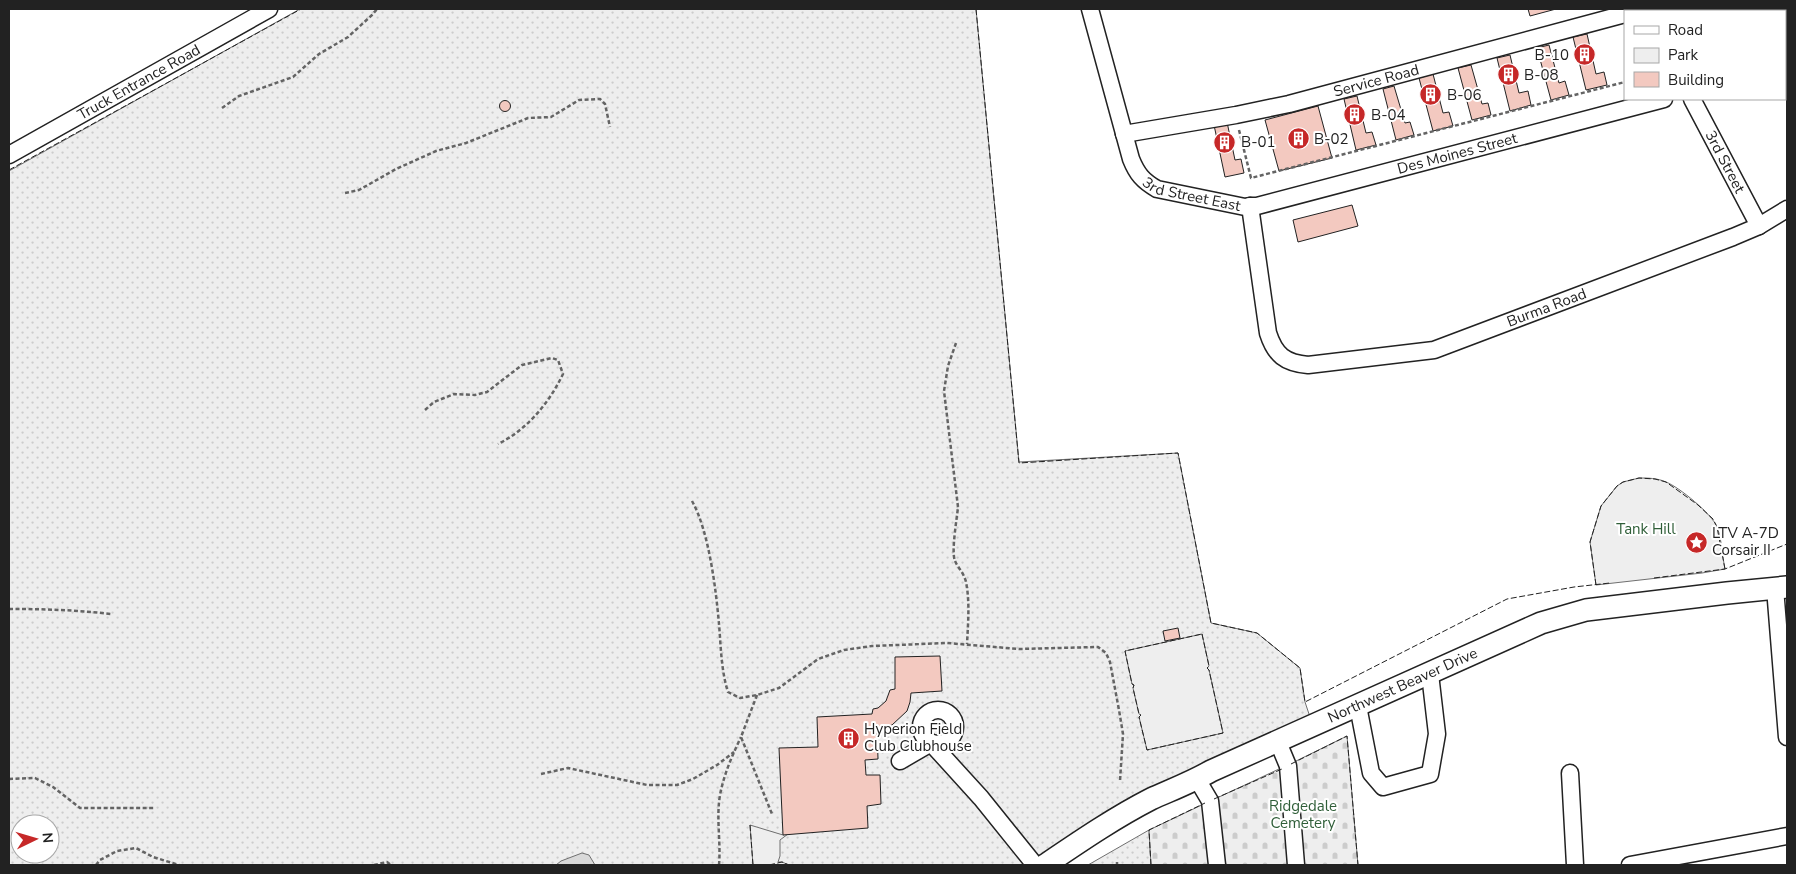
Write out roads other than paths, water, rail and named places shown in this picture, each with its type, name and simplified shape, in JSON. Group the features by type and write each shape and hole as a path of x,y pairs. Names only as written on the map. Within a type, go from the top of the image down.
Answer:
{"main road":[{"name":"Northwest Beaver Drive","path":"1045,865 1093,832 1134,809 1211,771 1541,623 1586,610 1781,588"}],"street":[{"name":"Truck Entrance Road","path":"9,154 268,9"},
{"name":"3rd Street East","path":"1090,9 1136,172 1145,182 1157,189 1250,206 1268,333 1273,347 1283,358 1295,363"},
{"name":"Service Road","path":"1124,134 1289,104 1624,14"},
{"name":"Des Moines Street","path":"1250,206 1257,206 1382,174 1660,100"},
{"name":"3rd Street","path":"1693,100 1759,226"},
{"name":"Burma Road","path":"1295,363 1308,365 1434,350 1733,237 1759,226 1787,210"},
{"path":"1781,588 1787,737"},
{"path":"1358,706 1371,773 1383,787 1430,774 1437,734 1430,674"},
{"path":"1278,742 1288,766 1296,865"},
{"path":"900,761 931,743 981,798 1035,865"},
{"path":"1570,773 1575,865"},
{"path":"1197,779 1210,801 1217,865"},
{"path":"1630,865 1787,836"}],"place":[{"name":"B-10","path":"1585,55"},
{"name":"B-08","path":"1508,75"},
{"name":"B-06","path":"1431,95"},
{"name":"B-04","path":"1355,115"},
{"name":"B-02","path":"1298,139"},
{"name":"B-01","path":"1225,142"},
{"name":"LTV A-7D Corsair II","path":"1696,542"},
{"name":"Hyperion Field Club Clubhouse","path":"848,738"}],"park label":[{"name":"Tank Hill","path":"1646,529"},
{"name":"Ridgedale Cemetery","path":"1303,814"}]}
